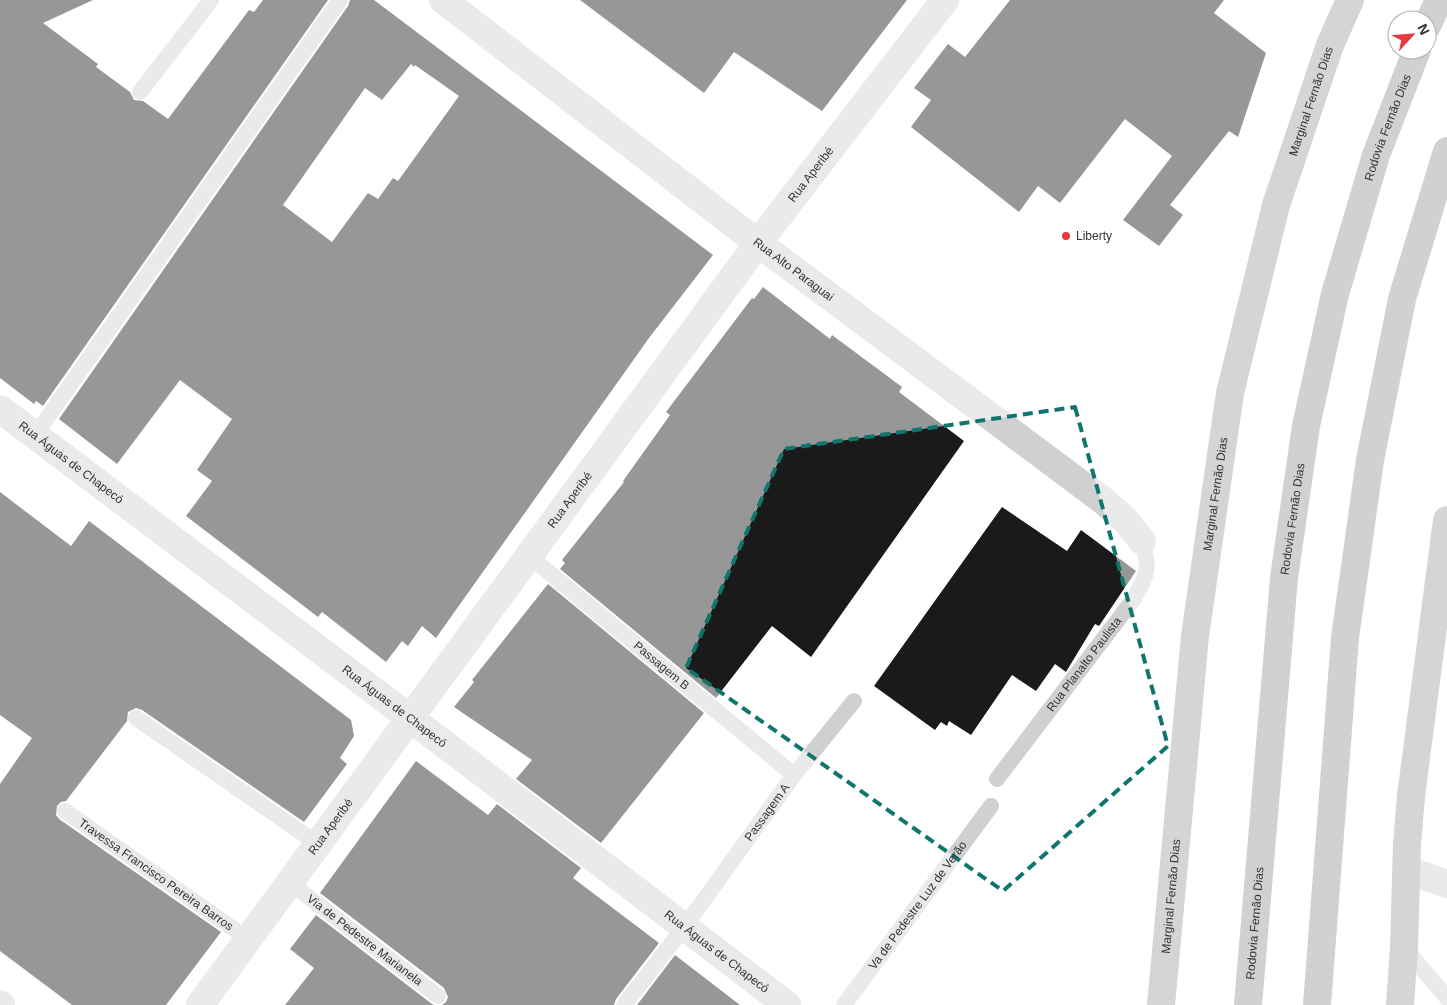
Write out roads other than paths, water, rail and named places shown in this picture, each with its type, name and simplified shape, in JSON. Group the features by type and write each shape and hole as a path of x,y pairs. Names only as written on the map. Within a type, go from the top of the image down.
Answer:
{"highway":[{"name":"Marginal Fernão Dias","path":"1162,1005 1195,636 1230,393 1276,204 1330,45 1350,0"},
{"name":"Rodovia Fernão Dias","path":"1248,1005 1284,578 1306,426 1335,294 1376,155 1414,60"},
{"path":"1317,1005 1345,638 1370,460 1402,299 1447,151"},
{"path":"1400,1005 1411,796 1447,520"}],"street":[{"name":"Rua Alto Paraguai","path":"443,0 758,243 1105,502 1126,521 1142,541"},
{"name":"Rua Aperibé","path":"200,1005 758,243 945,0"},
{"name":"Rua Águas de Chapecó","path":"0,409 685,926 776,1002"},
{"path":"1407,870 1447,884"}],"lane":[{"path":"140,92 211,0"},
{"path":"35,435 340,0"},
{"name":"Rua Planalto Paulista","path":"997,779 1133,600 1146,576 1146,556 1142,541"},
{"name":"Passagem B","path":"529,556 794,775"},
{"name":"Passagem A","path":"624,1005 685,926 794,775 854,701"},
{"path":"136,718 318,844"},
{"name":"Va de Pedestre Luz de Verão","path":"844,1005 991,806"},
{"name":"Travessa Francisco Pereira Barros","path":"65,811 248,939"},
{"name":"Via de Pedestre Marianela","path":"290,883 438,996"},
{"path":"1404,947 1447,998"}],"place":[{"name":"Liberty","path":"1066,236"}]}
